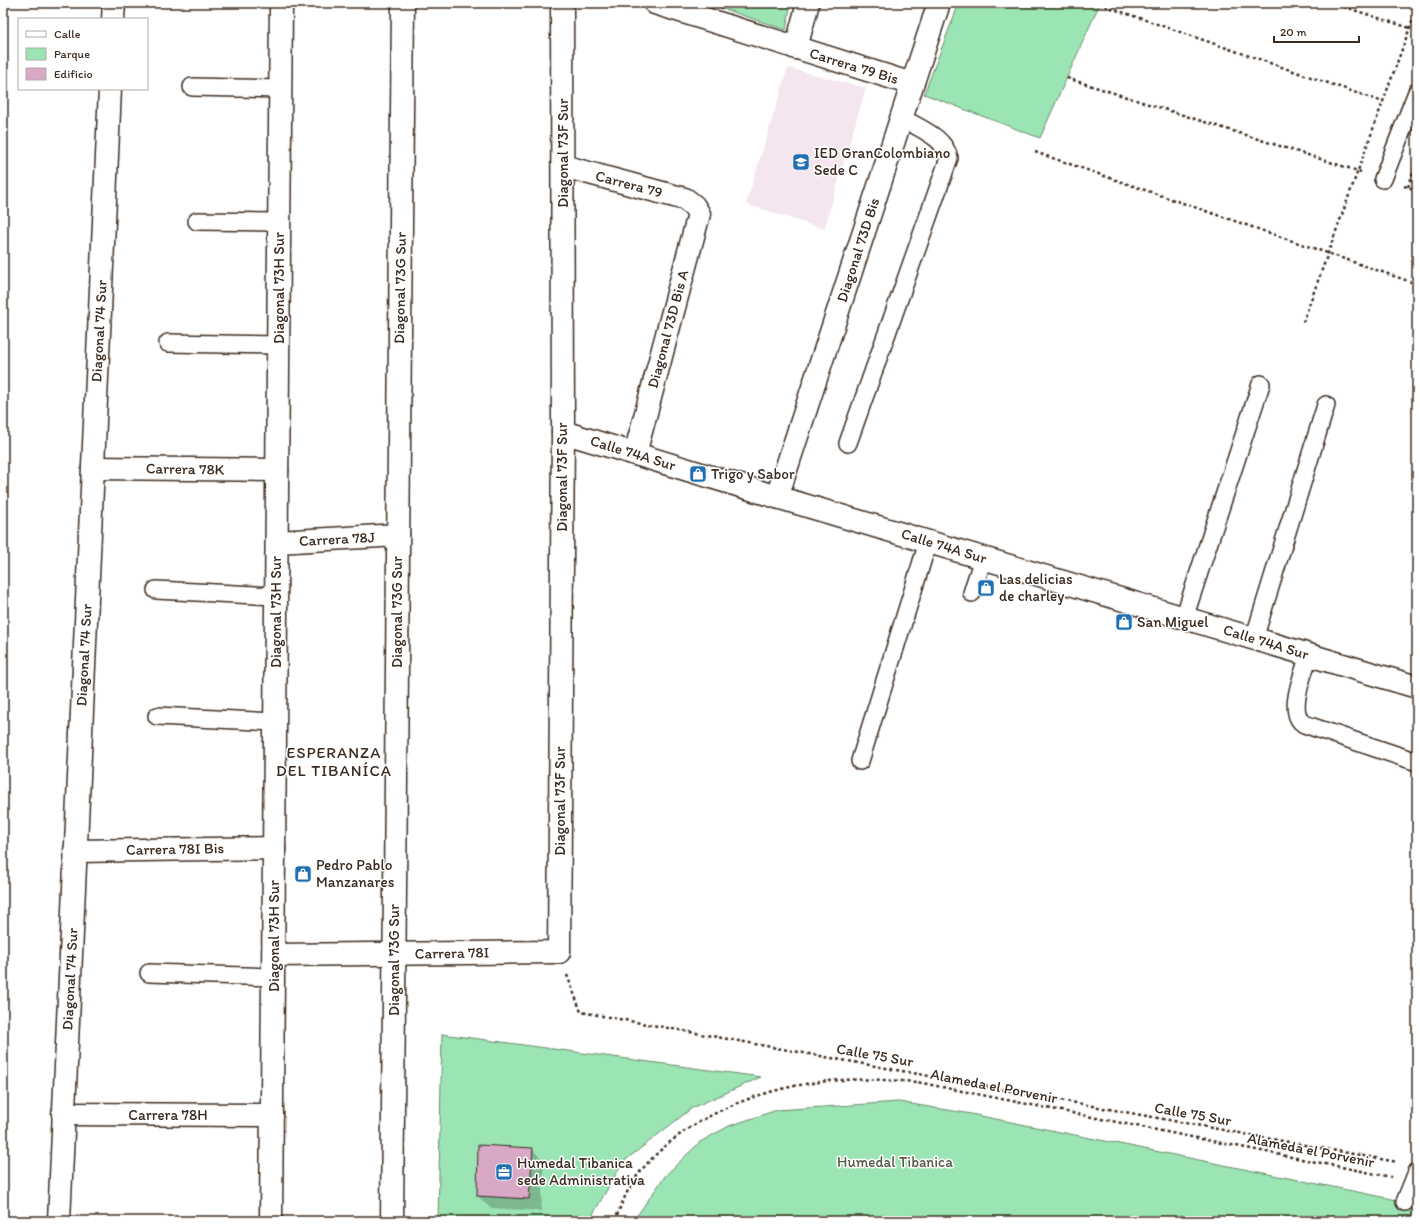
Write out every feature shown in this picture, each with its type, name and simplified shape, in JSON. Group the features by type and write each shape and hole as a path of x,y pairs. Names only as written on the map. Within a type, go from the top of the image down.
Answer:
{"street":[{"path":"113,18 114,3"},
{"name":"Diagonal 73H Sur","path":"271,1221 281,3"},
{"name":"Diagonal 73G Sur","path":"392,1221 403,3"},
{"name":"Diagonal 73F Sur","path":"558,952 563,432 562,3"},
{"name":"Carrera 79 Bis","path":"654,3 912,84"},
{"name":"Carrera 79 Bis","path":"796,48 808,3"},
{"name":"Diagonal 73D Bis","path":"777,496 939,3"},
{"name":"Diagonal 74 Sur","path":"59,1221 110,90"},
{"name":"Carrera 79","path":"563,166 685,199 694,206"},
{"name":"Diagonal 73D Bis A","path":"635,454 699,214 694,206"},
{"name":"Calle 74A Sur","path":"563,432 1417,687"},
{"name":"Carrera 78K","path":"93,468 277,470"},
{"name":"Carrera 78J","path":"277,542 398,535"},
{"name":"Carrera 78I Bis","path":"75,851 274,848"},
{"name":"Carrera 78I","path":"273,966 394,954 558,952"},
{"name":"Carrera 78H","path":"64,1114 272,1115"}],"lane":[{"path":"192,87 280,89"},
{"path":"1383,179 1417,92"},
{"path":"848,443 949,158 947,149 941,141 901,117"},
{"path":"197,221 279,222"},
{"path":"168,344 278,345"},
{"path":"1184,618 1261,384"},
{"path":"1254,639 1326,405"},
{"path":"860,761 928,542"},
{"path":"972,593 983,558"},
{"path":"156,590 276,596"},
{"path":"1309,655 1297,695 1296,714 1299,721 1417,762"},
{"path":"157,716 275,722"},
{"path":"149,973 273,966"},
{"path":"1405,1202 1415,1177"}],"path":[{"path":"1332,3 1410,28"},
{"path":"1099,4 1383,102"},
{"path":"1303,322 1417,8"},
{"path":"1067,78 1417,190"},
{"path":"1035,152 1417,284"},
{"path":"1408,187 1417,162"},
{"name":"Calle 75 Sur","path":"558,952 581,1012 1401,1163"},
{"name":"Alameda el Porvenir","path":"615,1221 622,1202 640,1172 661,1151 692,1126 726,1106 779,1089 836,1080 872,1079 917,1082 1415,1177"}],"shaded area":[{"name":"IED GranColombiano Sede C","path":"788,68 866,88 824,229 746,204"}],"green space":[{"path":"706,3 791,3 786,30"},
{"path":"959,3 1100,3 1040,138 924,94"},
{"path":"442,1034 761,1077 692,1108 623,1162 589,1221 438,1221"},
{"name":"Humedal Tibanica","path":"899,1102 966,1113 1417,1204 1417,1221 633,1221 666,1175 700,1142 729,1126 777,1110"}],"building":[{"name":"Humedal Tibanica sede Administrativa","path":"478,1145 533,1148 529,1199 477,1196"}],"place":[{"name":"IED GranColombiano Sede C","path":"801,162"},
{"name":"Trigo y Sabor","path":"698,474"},
{"name":"Las delicias de charley","path":"986,588"},
{"name":"San Miguel","path":"1124,622"},
{"name":"Pedro Pablo Manzanares","path":"303,874"},
{"name":"Humedal Tibanica sede Administrativa","path":"504,1172"}],"district":[{"name":"ESPERANZA DEL TIBANÍCA","path":"334,761"}]}
